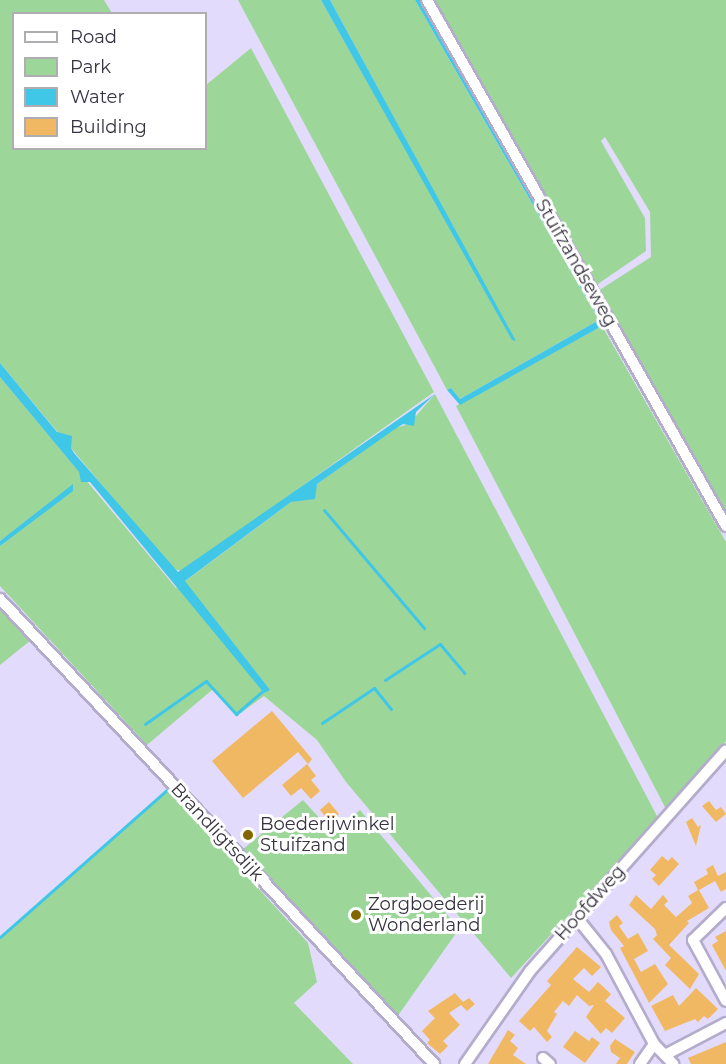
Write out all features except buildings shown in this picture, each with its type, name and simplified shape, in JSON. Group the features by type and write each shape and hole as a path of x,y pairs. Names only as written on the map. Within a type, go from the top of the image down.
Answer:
{"street":[{"name":"Stuifzandseweg","path":"427,0 726,526"},
{"name":"Brandligtsdijk","path":"0,599 434,1064"},
{"name":"Hoofdweg","path":"465,1064 530,971 726,750"},
{"path":"726,908 693,940 726,1001"},
{"path":"577,918 606,954 654,1044 672,1061 726,1023"},
{"path":"640,1064 654,1044"}],"green space":[{"path":"0,0 104,0 111,12 12,12 12,150 207,150 207,84 251,48 434,392 183,571 172,569 0,363"},
{"path":"238,0 321,0 515,341 330,0 415,0 599,320 460,399 451,388 447,390"},
{"path":"432,0 726,0 726,518 598,291 651,257 650,212 605,137 601,141 645,218 646,251 595,286"},
{"path":"602,326 726,542 726,741 666,809 456,406"},
{"path":"0,377 176,588 291,502 314,495 317,484 395,428 409,424 435,394 658,818 511,978 346,782 317,740 264,696 238,715 212,690 147,745 0,586 0,546 75,485 0,541"},
{"path":"0,607 31,640 0,665"},
{"path":"168,789 308,943 317,982 294,1003 353,1064 0,1064 0,937"},
{"path":"303,800 333,833 360,810 459,929 397,1017 243,849"}],"water":[{"path":"321,0 330,0 516,341 512,340"},
{"path":"415,0 421,0 595,306 597,316"},
{"path":"599,320 604,321 602,326 460,405 447,390 451,388 460,399"},
{"path":"0,363 57,432 72,436 71,448 74,453 178,572 435,394 416,412 414,426 403,424 395,429 317,484 315,499 291,502 185,581 270,690 264,693 90,482 81,482 79,472 0,377"},
{"path":"73,484 73,491 0,546 0,541"}],"waterway":[{"path":"324,510 424,628"},
{"path":"385,680 440,644 464,673"},
{"path":"145,724 206,681 236,714 262,691"},
{"path":"322,723 374,688 391,709"},
{"path":"0,937 168,789"}],"place":[{"name":"Boederijwinkel Stuifzand","path":"248,835"},
{"name":"Zorgboederij Wonderland","path":"356,915"}]}
